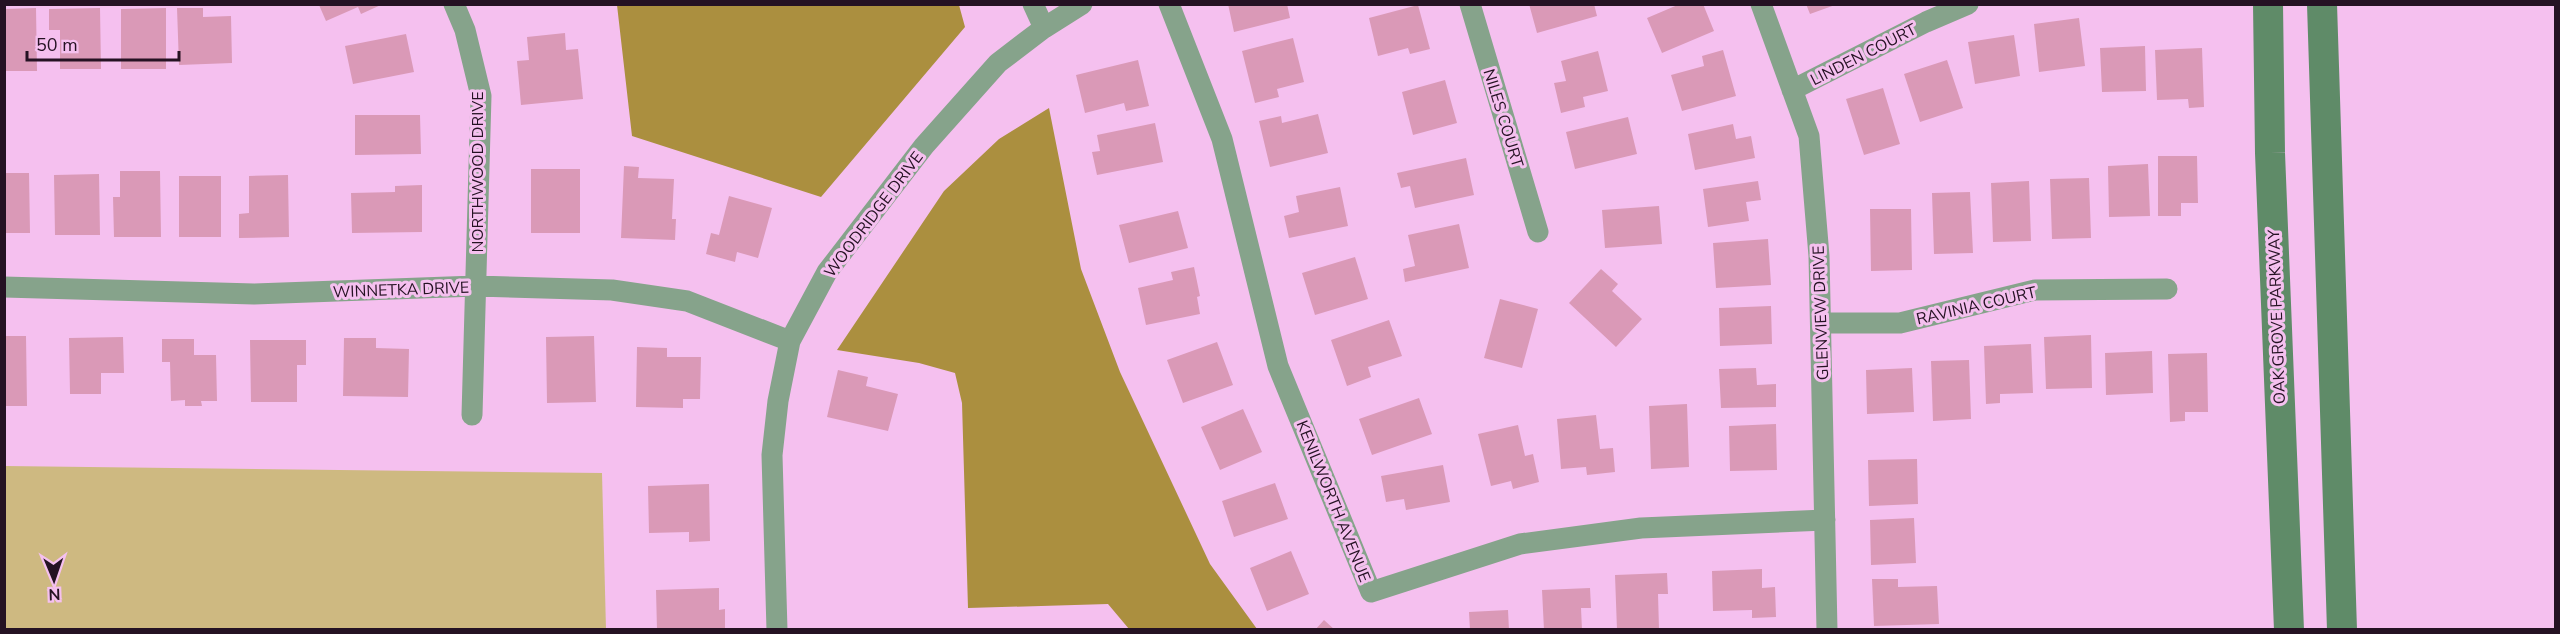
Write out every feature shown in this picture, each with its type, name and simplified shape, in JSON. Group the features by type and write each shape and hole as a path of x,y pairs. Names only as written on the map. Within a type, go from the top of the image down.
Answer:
{"main road":[{"name":"OAK GROVE PARKWAY","path":"2268,4 2270,153 2289,630"},
{"path":"2322,4 2342,630"}],"street":[{"name":"NORTHWOOD DRIVE","path":"454,4 465,30 481,96 472,416"},
{"path":"1033,4 1044,28"},
{"name":"WOODRIDGE DRIVE","path":"777,630 772,455 778,401 790,341 826,272 924,146 998,63 1044,28 1082,4"},
{"name":"KENILWORTH AVENUE","path":"1169,4 1222,139 1278,366 1371,592 1521,544 1641,528 1825,520"},
{"name":"NILES COURT","path":"1470,4 1538,232"},
{"name":"GLENVIEW DRIVE","path":"1761,4 1809,136 1819,256 1827,630"},
{"name":"LINDEN COURT","path":"1792,90 1926,22 1968,4"},
{"name":"WINNETKA DRIVE","path":"4,287 254,294 476,286 612,290 687,301 790,341"},
{"name":"RAVINIA COURT","path":"1821,323 1900,323 2035,290 2167,290"}],"shaded area":[{"path":"617,5 959,5 965,27 821,197 632,136"},
{"path":"1049,108 1081,269 1120,372 1210,564 1257,629 1129,629 1108,604 968,608 962,403 955,373 919,363 837,350 944,191 999,139"},
{"path":"5,466 602,473 606,629 5,629"}],"building":[{"path":"383,4 361,14 358,7 326,21 319,5"},
{"path":"1228,4 1287,4 1290,18 1234,32"},
{"path":"1529,4 1594,4 1597,16 1537,33"},
{"path":"1680,4 1703,4 1714,31 1662,53 1647,18"},
{"path":"1806,4 1835,4 1835,5 1810,14"},
{"path":"1418,5 1430,49 1410,54 1408,48 1378,56 1369,18"},
{"path":"36,8 37,71 4,71 5,9"},
{"path":"100,8 101,69 60,69 60,30 49,30 49,9"},
{"path":"166,8 166,69 121,69 121,9"},
{"path":"177,8 203,8 203,17 231,16 232,63 179,65"},
{"path":"2079,18 2085,66 2039,72 2034,24"},
{"path":"565,33 566,50 578,49 583,99 521,105 517,61 529,60 527,37"},
{"path":"406,34 414,72 353,84 345,46"},
{"path":"2014,35 2020,76 1975,84 1968,42"},
{"path":"1293,38 1304,82 1277,89 1279,97 1255,103 1242,51"},
{"path":"2145,46 2146,91 2102,92 2100,48"},
{"path":"2202,48 2204,107 2189,108 2188,99 2157,100 2155,50"},
{"path":"1723,50 1736,96 1682,111 1671,75 1704,66 1702,56"},
{"path":"1598,51 1608,91 1583,97 1585,107 1561,113 1554,83 1566,81 1561,61"},
{"path":"1138,60 1149,106 1126,111 1124,103 1085,113 1076,75"},
{"path":"1947,60 1963,108 1920,122 1904,74"},
{"path":"1445,80 1457,123 1413,135 1402,92"},
{"path":"1883,88 1900,144 1864,155 1846,99"},
{"path":"1318,114 1328,153 1270,167 1259,121 1281,116 1282,123"},
{"path":"355,115 420,115 421,154 355,155"},
{"path":"1628,117 1637,154 1575,169 1566,132"},
{"path":"1155,123 1163,162 1097,175 1092,152 1100,151 1097,135"},
{"path":"1733,124 1736,139 1751,136 1755,158 1695,170 1688,134"},
{"path":"2158,156 2197,156 2198,203 2181,203 2181,216 2158,216"},
{"path":"1466,158 1474,195 1415,208 1410,186 1401,188 1397,173"},
{"path":"2148,164 2150,216 2109,217 2108,166"},
{"path":"624,166 639,167 638,178 674,179 672,219 676,219 675,240 621,238"},
{"path":"531,169 580,169 580,233 531,233"},
{"path":"120,171 160,171 161,237 114,237 113,197 120,197"},
{"path":"4,173 29,173 30,233 4,233"},
{"path":"99,174 100,235 55,235 54,175"},
{"path":"288,175 289,237 239,238 239,214 249,213 249,176"},
{"path":"179,176 221,176 221,237 179,237"},
{"path":"2089,178 2091,238 2052,239 2050,179"},
{"path":"1758,181 1761,200 1746,202 1749,221 1708,227 1703,189"},
{"path":"2029,181 2031,241 1993,242 1991,183"},
{"path":"422,185 422,232 352,233 351,193 395,192 395,186"},
{"path":"1340,187 1348,226 1289,238 1284,216 1299,212 1296,196"},
{"path":"1970,192 1973,253 1934,254 1932,193"},
{"path":"729,196 772,208 758,258 737,252 735,262 706,254 711,233 719,235"},
{"path":"1659,206 1662,244 1605,248 1602,210"},
{"path":"1870,209 1911,209 1912,270 1871,271"},
{"path":"1178,211 1188,248 1129,263 1119,225"},
{"path":"1459,224 1469,268 1405,282 1403,269 1415,266 1408,235"},
{"path":"1768,239 1771,285 1716,288 1713,243"},
{"path":"1355,257 1368,299 1315,315 1302,273"},
{"path":"1194,267 1200,296 1197,297 1200,314 1146,325 1138,288 1173,280 1171,272"},
{"path":"1601,269 1618,284 1612,291 1642,319 1616,347 1569,303"},
{"path":"1500,299 1538,309 1522,368 1484,358"},
{"path":"1771,306 1772,344 1720,346 1719,308"},
{"path":"1389,320 1402,356 1368,367 1371,377 1347,386 1331,340"},
{"path":"2091,335 2092,388 2046,389 2044,337"},
{"path":"4,336 26,336 27,406 4,406"},
{"path":"594,336 596,402 547,403 546,337"},
{"path":"123,337 124,373 101,373 101,394 70,394 69,338"},
{"path":"344,338 376,338 376,348 409,349 408,397 343,396"},
{"path":"162,339 194,339 194,355 216,355 217,401 201,401 202,406 185,406 185,400 171,401 170,362 162,362"},
{"path":"250,340 306,340 306,365 297,365 297,402 251,402"},
{"path":"1217,342 1233,385 1183,403 1167,360"},
{"path":"2031,344 2033,393 2000,394 2000,403 1986,404 1984,346"},
{"path":"637,347 667,348 667,357 701,357 700,399 683,399 683,408 636,407"},
{"path":"2152,351 2153,393 2106,395 2105,353"},
{"path":"2207,353 2208,412 2185,412 2185,421 2170,422 2168,354"},
{"path":"1969,360 1971,419 1933,421 1931,361"},
{"path":"1756,368 1757,385 1776,384 1776,407 1721,408 1719,369"},
{"path":"1912,368 1914,412 1867,414 1866,370"},
{"path":"838,370 868,377 866,386 898,394 888,431 827,417"},
{"path":"1419,398 1432,434 1372,455 1359,419"},
{"path":"1687,404 1689,467 1651,469 1649,406"},
{"path":"1243,409 1262,452 1220,470 1201,427"},
{"path":"1596,415 1600,449 1613,448 1615,472 1587,475 1586,467 1561,469 1557,419"},
{"path":"1776,424 1777,470 1730,471 1729,426"},
{"path":"1518,425 1525,456 1533,454 1539,482 1513,489 1511,481 1491,486 1478,434"},
{"path":"1917,459 1918,504 1869,506 1868,460"},
{"path":"1443,465 1450,502 1406,510 1404,499 1386,502 1381,476"},
{"path":"1275,483 1288,519 1234,537 1222,501"},
{"path":"709,484 710,541 689,542 689,532 649,533 648,486"},
{"path":"1914,518 1916,563 1871,565 1870,520"},
{"path":"1291,551 1309,594 1267,611 1250,568"},
{"path":"1762,569 1762,588 1775,587 1776,617 1752,618 1752,610 1713,611 1712,571"},
{"path":"1667,573 1668,594 1658,594 1659,629 1617,630 1615,575"},
{"path":"1872,579 1898,579 1898,587 1937,586 1939,624 1874,626"},
{"path":"719,588 719,610 725,609 725,630 657,630 656,590"},
{"path":"1590,588 1591,608 1581,608 1582,630 1544,630 1542,590"},
{"path":"1508,610 1509,630 1470,630 1469,612"},
{"path":"1324,620 1335,630 1315,630"}]}
